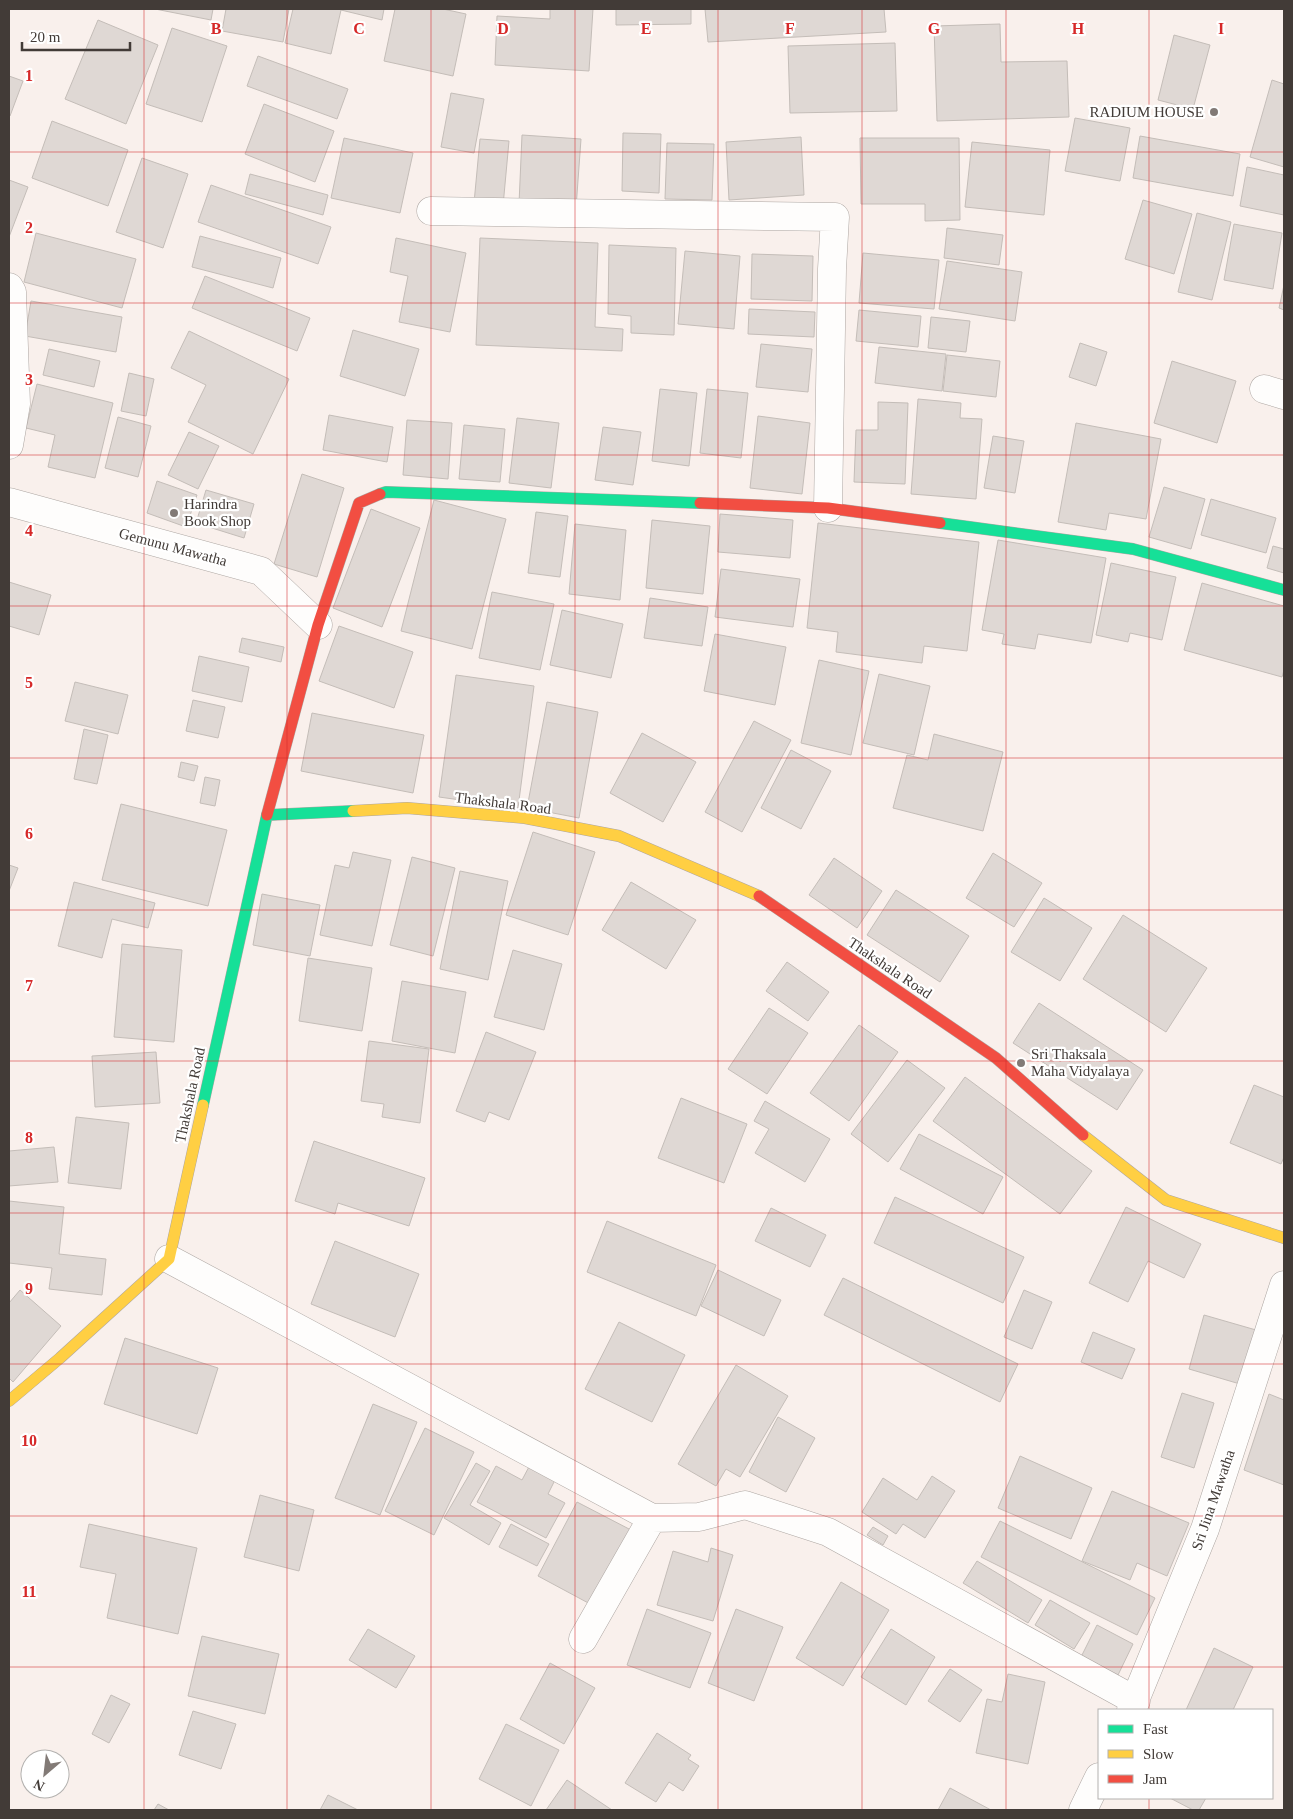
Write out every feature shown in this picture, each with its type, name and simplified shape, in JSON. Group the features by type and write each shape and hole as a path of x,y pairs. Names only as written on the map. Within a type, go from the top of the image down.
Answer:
{"street":[{"path":"431,211 835,217 832,269 828,508"},
{"path":"9,287 12,292 16,404 9,445"},
{"path":"267,815 318,625 359,503 386,492 828,508 1133,549 1284,590"},
{"name":"Gemunu Mawatha","path":"9,502 261,571 318,625"},
{"name":"Thakshala Road","path":"169,1259 267,815 407,808 525,818 619,836 754,893 996,1058 1077,1130 1166,1200 1284,1238"},
{"path":"9,1401 60,1358 169,1259 652,1518 699,1517 745,1505 828,1532 1133,1706"},
{"name":"Sri Jina Mawatha","path":"1133,1706 1205,1529 1284,1285"},
{"path":"583,1639 652,1518"},
{"path":"1083,1810 1098,1779"}],"building":[{"path":"155,9 213,9 211,20"},
{"path":"226,9 289,9 283,42 222,31"},
{"path":"293,9 384,9 382,20 341,10 331,54 285,43"},
{"path":"395,9 443,9 466,14 453,76 384,61"},
{"path":"550,9 593,9 589,71 495,65 497,16 550,19"},
{"path":"616,9 691,9 691,24 616,25"},
{"path":"705,9 884,9 886,32 708,42"},
{"path":"98,20 158,45 126,124 65,99"},
{"path":"1000,24 1001,62 1067,61 1069,117 937,121 934,26"},
{"path":"172,28 227,46 202,122 146,104"},
{"path":"1174,35 1210,45 1193,109 1158,100"},
{"path":"895,43 897,111 790,113 788,46"},
{"path":"258,56 348,89 337,119 247,86"},
{"path":"9,76 23,81 10,116 9,116"},
{"path":"1272,80 1284,84 1284,167 1250,157"},
{"path":"451,93 484,99 474,153 441,147"},
{"path":"264,104 334,131 315,182 245,154"},
{"path":"1075,118 1130,128 1120,181 1065,171"},
{"path":"52,121 128,150 108,206 32,178"},
{"path":"623,133 661,134 659,193 622,191"},
{"path":"522,135 581,139 576,208 519,204"},
{"path":"1140,136 1240,154 1233,196 1133,178"},
{"path":"801,137 804,195 729,200 726,142"},
{"path":"344,138 413,153 400,213 331,198"},
{"path":"860,138 959,138 960,220 925,221 925,204 861,204"},
{"path":"480,139 509,141 503,206 474,203"},
{"path":"972,142 1050,150 1044,215 965,207"},
{"path":"667,143 714,144 712,200 665,199"},
{"path":"142,158 188,174 163,248 116,232"},
{"path":"1247,167 1284,175 1284,215 1240,206"},
{"path":"250,174 328,195 323,215 245,194"},
{"path":"9,180 28,187 9,237"},
{"path":"211,185 331,227 318,264 198,222"},
{"path":"1143,200 1192,214 1174,274 1125,259"},
{"path":"1197,213 1231,222 1212,300 1178,292"},
{"path":"1234,224 1282,233 1273,289 1224,280"},
{"path":"947,228 1003,235 999,265 944,258"},
{"path":"36,233 136,259 122,308 24,282"},
{"path":"200,236 281,258 273,288 192,267"},
{"path":"396,238 466,253 450,332 399,322 408,276 390,272"},
{"path":"480,238 598,243 595,327 623,329 622,351 476,345"},
{"path":"609,245 676,248 674,335 631,333 631,316 608,314"},
{"path":"685,251 740,256 734,329 678,324"},
{"path":"863,253 939,260 934,309 859,303"},
{"path":"752,254 813,256 812,301 751,299"},
{"path":"947,261 1022,272 1015,321 939,309"},
{"path":"205,276 310,318 297,351 192,308"},
{"path":"1284,285 1284,310 1279,308"},
{"path":"31,301 122,317 116,352 25,336"},
{"path":"749,309 815,312 814,337 748,334"},
{"path":"859,310 921,316 918,347 856,341"},
{"path":"931,317 970,321 966,352 928,348"},
{"path":"353,330 419,349 405,396 340,376"},
{"path":"189,331 289,379 253,454 188,422 206,385 171,368"},
{"path":"1080,343 1107,352 1096,386 1069,377"},
{"path":"761,344 812,349 808,392 756,387"},
{"path":"879,347 946,354 942,391 875,383"},
{"path":"49,349 100,361 94,387 43,375"},
{"path":"947,355 1000,361 996,397 943,391"},
{"path":"1172,361 1236,381 1217,443 1154,423"},
{"path":"129,373 154,379 146,416 121,411"},
{"path":"37,384 113,403 95,478 48,467 55,435 26,428"},
{"path":"660,389 697,393 689,466 652,461"},
{"path":"707,389 748,393 741,458 700,453"},
{"path":"918,399 961,403 960,418 982,419 976,499 911,494"},
{"path":"878,402 908,403 905,484 854,482 856,430 878,430"},
{"path":"329,415 393,427 387,462 323,450"},
{"path":"758,416 810,423 802,494 750,488"},
{"path":"118,417 151,426 138,477 105,468"},
{"path":"517,418 559,423 551,488 509,483"},
{"path":"407,420 452,423 448,479 403,475"},
{"path":"1076,423 1161,439 1146,519 1109,513 1106,530 1058,522"},
{"path":"464,425 505,429 500,482 459,479"},
{"path":"603,427 641,432 633,485 595,480"},
{"path":"189,432 219,446 198,489 168,475"},
{"path":"993,436 1024,441 1015,493 984,488"},
{"path":"302,474 344,488 317,577 274,564"},
{"path":"157,481 197,495 186,527 147,513"},
{"path":"1164,487 1205,499 1191,549 1149,537"},
{"path":"206,490 254,504 244,538 196,523"},
{"path":"1211,499 1276,518 1266,553 1201,535"},
{"path":"434,500 506,519 472,649 401,631"},
{"path":"371,509 420,528 382,627 333,608"},
{"path":"536,512 568,516 560,577 528,573"},
{"path":"720,514 793,520 790,558 718,552"},
{"path":"652,520 710,526 703,594 646,588"},
{"path":"818,523 979,542 967,651 924,646 922,663 836,652 838,632 807,628"},
{"path":"575,524 626,530 620,600 569,594"},
{"path":"998,540 1106,558 1091,643 1038,634 1035,649 1002,644 1004,634 982,630"},
{"path":"1273,546 1284,549 1284,573 1267,568"},
{"path":"1111,563 1176,577 1162,640 1130,633 1128,642 1096,635"},
{"path":"721,569 800,579 793,627 715,617"},
{"path":"9,582 51,595 39,635 9,626"},
{"path":"1202,583 1284,606 1284,670 1282,677 1184,650"},
{"path":"492,592 554,604 540,670 479,658"},
{"path":"650,598 708,607 702,646 644,638"},
{"path":"562,610 623,624 611,678 550,665"},
{"path":"339,626 413,652 394,708 319,681"},
{"path":"715,634 786,647 775,705 704,691"},
{"path":"242,638 284,647 281,662 239,652"},
{"path":"199,656 249,667 242,702 192,691"},
{"path":"819,660 869,671 851,755 801,743"},
{"path":"879,674 930,686 914,755 863,743"},
{"path":"456,675 534,686 518,808 439,797"},
{"path":"75,682 128,695 118,734 65,721"},
{"path":"193,700 225,707 218,738 186,731"},
{"path":"547,702 598,712 579,818 527,808"},
{"path":"312,713 424,735 413,793 301,771"},
{"path":"754,721 791,740 742,832 705,812"},
{"path":"84,729 108,735 97,784 74,779"},
{"path":"642,733 696,762 663,822 610,793"},
{"path":"934,734 1003,752 983,831 893,808 907,755 928,760"},
{"path":"791,750 831,771 801,829 761,808"},
{"path":"181,762 198,766 194,781 178,777"},
{"path":"205,777 220,780 215,806 200,803"},
{"path":"121,804 227,830 208,906 102,880"},
{"path":"533,832 595,852 568,935 506,915"},
{"path":"353,852 391,860 372,946 320,935 335,865 349,868"},
{"path":"993,853 1042,883 1014,927 966,898"},
{"path":"412,857 455,868 433,956 390,945"},
{"path":"834,858 882,891 857,928 809,895"},
{"path":"9,865 18,868 9,891"},
{"path":"460,871 508,881 488,980 440,969"},
{"path":"74,882 155,903 148,928 112,919 102,958 58,946"},
{"path":"631,882 696,920 666,969 602,930"},
{"path":"896,890 969,936 940,982 867,935"},
{"path":"262,894 320,905 310,956 253,945"},
{"path":"1044,898 1092,928 1060,981 1011,952"},
{"path":"1123,915 1207,968 1166,1032 1083,979"},
{"path":"122,944 182,950 174,1042 114,1037"},
{"path":"513,950 562,964 544,1030 494,1017"},
{"path":"308,958 372,968 362,1031 299,1021"},
{"path":"787,962 829,992 808,1021 766,991"},
{"path":"402,981 466,992 455,1053 392,1041"},
{"path":"1039,1003 1143,1070 1117,1110 1013,1043"},
{"path":"769,1008 808,1033 767,1094 728,1069"},
{"path":"859,1025 898,1052 849,1121 810,1093"},
{"path":"486,1032 536,1052 509,1120 489,1112 485,1122 456,1111"},
{"path":"369,1041 429,1049 420,1123 382,1117 384,1104 361,1101"},
{"path":"156,1052 160,1103 95,1107 92,1056"},
{"path":"907,1060 945,1088 888,1162 851,1134"},
{"path":"965,1077 1092,1171 1060,1214 933,1121"},
{"path":"1254,1085 1284,1097 1284,1157 1281,1164 1230,1143"},
{"path":"681,1098 747,1124 724,1183 658,1158"},
{"path":"765,1101 830,1139 805,1182 755,1153 769,1129 754,1121"},
{"path":"76,1117 129,1123 121,1189 68,1183"},
{"path":"919,1134 1003,1177 983,1214 900,1169"},
{"path":"314,1141 425,1178 409,1226 338,1203 335,1214 295,1201"},
{"path":"54,1147 58,1182 9,1186 9,1151"},
{"path":"895,1197 1024,1257 1003,1303 874,1243"},
{"path":"9,1201 64,1207 59,1254 106,1259 102,1295 49,1289 52,1268 9,1263"},
{"path":"1126,1207 1201,1244 1184,1278 1148,1261 1128,1302 1089,1283"},
{"path":"771,1208 826,1235 810,1267 755,1241"},
{"path":"607,1221 716,1265 696,1316 587,1272"},
{"path":"335,1241 419,1274 395,1337 311,1304"},
{"path":"718,1270 781,1300 764,1336 701,1306"},
{"path":"843,1278 1018,1364 1000,1402 824,1315"},
{"path":"20,1290 61,1326 13,1382 9,1378 9,1303"},
{"path":"1024,1290 1052,1302 1032,1349 1004,1337"},
{"path":"1204,1315 1256,1330 1240,1384 1189,1369"},
{"path":"619,1322 685,1355 652,1422 585,1389"},
{"path":"1093,1332 1135,1349 1122,1379 1081,1362"},
{"path":"125,1338 218,1368 197,1434 104,1404"},
{"path":"736,1365 788,1396 740,1477 726,1469 716,1486 678,1464"},
{"path":"1182,1393 1214,1403 1194,1468 1161,1457"},
{"path":"1269,1394 1284,1400 1284,1485 1244,1470"},
{"path":"373,1404 417,1422 380,1515 335,1498"},
{"path":"778,1417 815,1438 786,1492 749,1472"},
{"path":"425,1428 474,1452 434,1535 385,1511"},
{"path":"1020,1456 1092,1488 1071,1539 998,1508"},
{"path":"476,1463 490,1471 470,1505 501,1523 489,1545 444,1518"},
{"path":"531,1463 557,1476 548,1494 565,1503 546,1538 477,1502 496,1466 522,1480"},
{"path":"932,1476 955,1491 925,1538 903,1524 896,1534 862,1512 883,1478 917,1500"},
{"path":"1112,1491 1189,1523 1167,1576 1137,1563 1130,1580 1082,1561"},
{"path":"260,1495 314,1510 299,1571 244,1557"},
{"path":"577,1502 631,1530 592,1605 538,1576"},
{"path":"1000,1521 1155,1598 1137,1635 981,1557"},
{"path":"89,1524 197,1548 178,1634 107,1618 116,1574 80,1567"},
{"path":"511,1524 549,1544 537,1566 499,1547"},
{"path":"873,1527 888,1536 883,1545 867,1535"},
{"path":"711,1548 733,1555 713,1621 657,1605 673,1551 708,1562"},
{"path":"977,1561 1042,1600 1028,1623 963,1583"},
{"path":"841,1582 889,1610 843,1686 796,1658"},
{"path":"1050,1600 1090,1623 1074,1649 1035,1625"},
{"path":"647,1609 711,1633 690,1688 627,1665"},
{"path":"736,1609 783,1627 754,1701 708,1683"},
{"path":"1097,1625 1133,1644 1118,1675 1081,1657"},
{"path":"368,1629 415,1656 396,1688 349,1660"},
{"path":"891,1629 935,1657 906,1705 861,1677"},
{"path":"202,1636 279,1654 265,1714 188,1696"},
{"path":"1214,1648 1253,1667 1233,1709 1186,1709"},
{"path":"550,1663 595,1688 564,1744 520,1719"},
{"path":"950,1669 982,1690 960,1722 928,1701"},
{"path":"1008,1674 1045,1682 1028,1764 976,1753 987,1699 1002,1702"},
{"path":"111,1695 130,1704 109,1743 92,1734"},
{"path":"193,1711 236,1724 221,1769 179,1755"},
{"path":"506,1724 559,1750 531,1806 479,1779"},
{"path":"657,1733 691,1755 688,1759 699,1766 683,1791 669,1782 656,1802 625,1783"},
{"path":"567,1780 612,1810 546,1810"},
{"path":"950,1788 991,1810 938,1810"},
{"path":"328,1795 358,1810 320,1810"},
{"path":"1172,1799 1205,1799 1199,1810 1193,1810"},
{"path":"158,1804 169,1810 154,1810"}],"traffic: fast":[{"path":"380,494 386,492 700,503"},
{"path":"940,523 1133,549 1284,590"},
{"path":"203,1105 267,815 353,811"}],"traffic: slow":[{"path":"353,811 407,808 525,818 619,836 759,896"},
{"path":"9,1401 60,1358 169,1259 203,1105"},
{"path":"1083,1135 1166,1200 1284,1238"}],"traffic: jam":[{"path":"267,815 318,625 359,503 380,494"},
{"path":"700,503 828,508 940,523"},
{"path":"759,896 996,1058 1083,1135"}],"place":[{"name":"RADIUM HOUSE","path":"1214,112"},
{"name":"Harindra Book Shop","path":"174,513"},
{"name":"Sri Thaksala Maha Vidyalaya","path":"1021,1063"}]}
